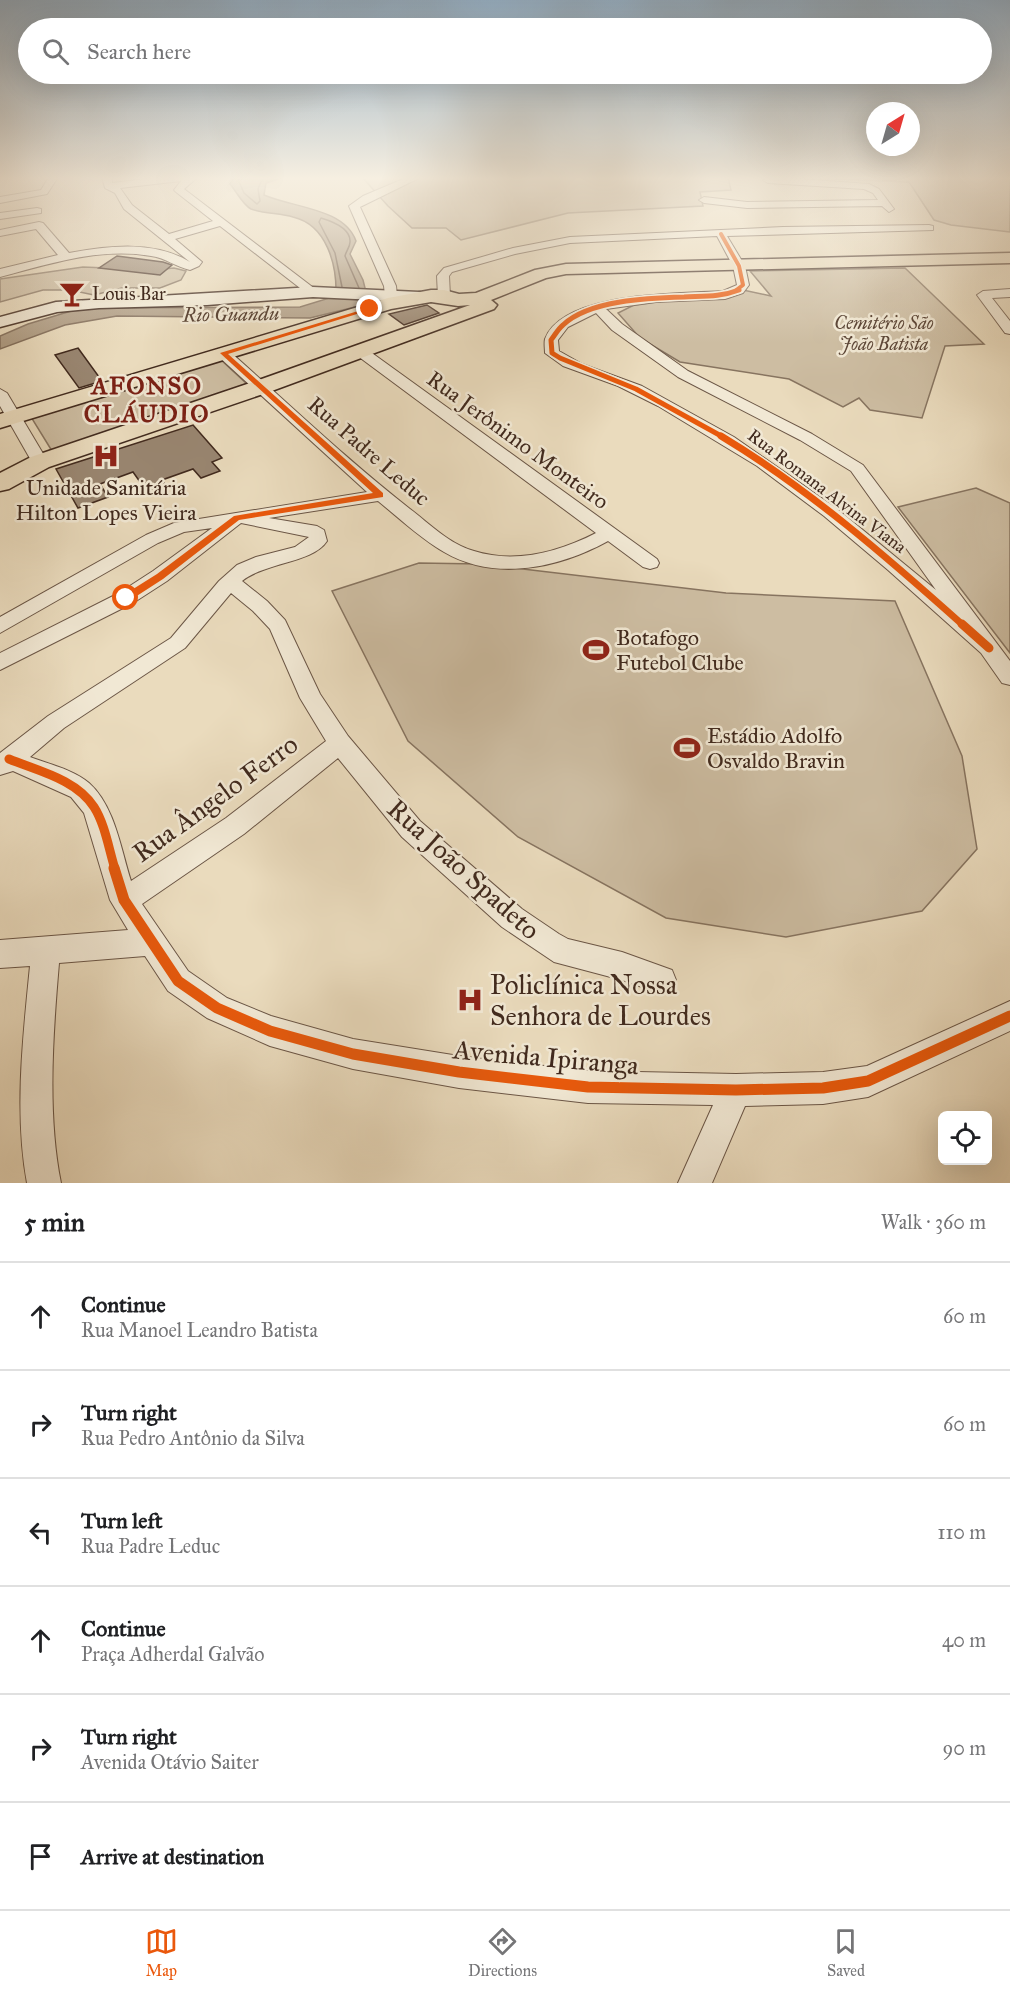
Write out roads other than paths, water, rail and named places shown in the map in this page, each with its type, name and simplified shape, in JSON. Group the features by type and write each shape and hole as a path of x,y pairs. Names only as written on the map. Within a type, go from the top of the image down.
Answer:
{"main road":[{"path":"7,418 392,301 419,297 451,304 486,305 566,269 1010,258"},
{"path":"0,483 40,462 360,351 451,304"}],"street":[{"path":"45,232 66,257"},
{"path":"1,270 111,250 163,255 172,257 190,267 195,264 194,259 161,232"},
{"path":"167,237 185,232"},
{"path":"236,232 320,292"},
{"path":"0,322 36,312 76,305 230,299 320,292 362,295 392,301 390,286 366,232"},
{"path":"451,304 442,276 448,270 526,248 570,240 775,232"},
{"path":"721,234 739,266"},
{"name":"Rua Romana Alvina Viana","path":"739,266 743,285 734,293 618,302 573,317 564,323 551,340 552,353 570,363 622,383 727,440 828,512 913,580 989,648"},
{"path":"1010,293 983,295 1010,330"},
{"path":"598,308 624,332 683,374 806,436 857,468 1010,677"},
{"name":"Rua Jerônimo Monteiro","path":"360,351 650,563"},
{"name":"Rua Padre Leduc","path":"223,353 380,495 449,548 474,558 529,562 549,559 573,551 608,534"},
{"path":"0,393 7,418 40,462"},
{"path":"0,626 165,533 198,523 380,495"},
{"path":"4,763 56,722 178,643 192,631 230,582 244,570 258,563 304,551 318,541 318,534 311,530 274,526 243,517"},
{"path":"0,662 126,598 243,517"},
{"name":"Rua João Spadeto","path":"230,582 260,606 278,625 311,698 340,743 411,829 533,934 564,952 622,966 662,980"},
{"name":"Rua Ângelo Ferro","path":"124,900 158,879 278,794 340,743"},
{"name":"Avenida Ipiranga","path":"4,763 64,781 80,790 88,799 95,808 124,900 178,981 217,1008 270,1031 353,1054 459,1072 588,1087 736,1090 823,1088 868,1081 1010,1016"},
{"path":"0,954 151,942"},
{"path":"44,1183 39,1161 38,1072 39,1014 46,952"},
{"path":"695,1183 736,1090"}],"water":[{"name":"Rio Guandu","path":"318,232 351,232 356,241 350,254 363,280 368,300 359,306 310,318 117,316 65,325 0,349 0,336 28,324 81,308 300,307 336,296 332,259"}],"place":[{"name":"Louis Bar","path":"72,294"},
{"name":"Unidade Sanitária Hilton Lopes Vieira","path":"106,456"},
{"name":"Botafogo Futebol Clube","path":"596,650"},
{"name":"Estádio Adolfo Osvaldo Bravin","path":"687,748"},
{"name":"Policlínica Nossa Senhora de Lourdes","path":"470,1000"}],"district":[{"name":"AFONSO CLÁUDIO","path":"147,400"}],"park label":[{"name":"Cemitério São João Batista","path":"884,333"}]}
